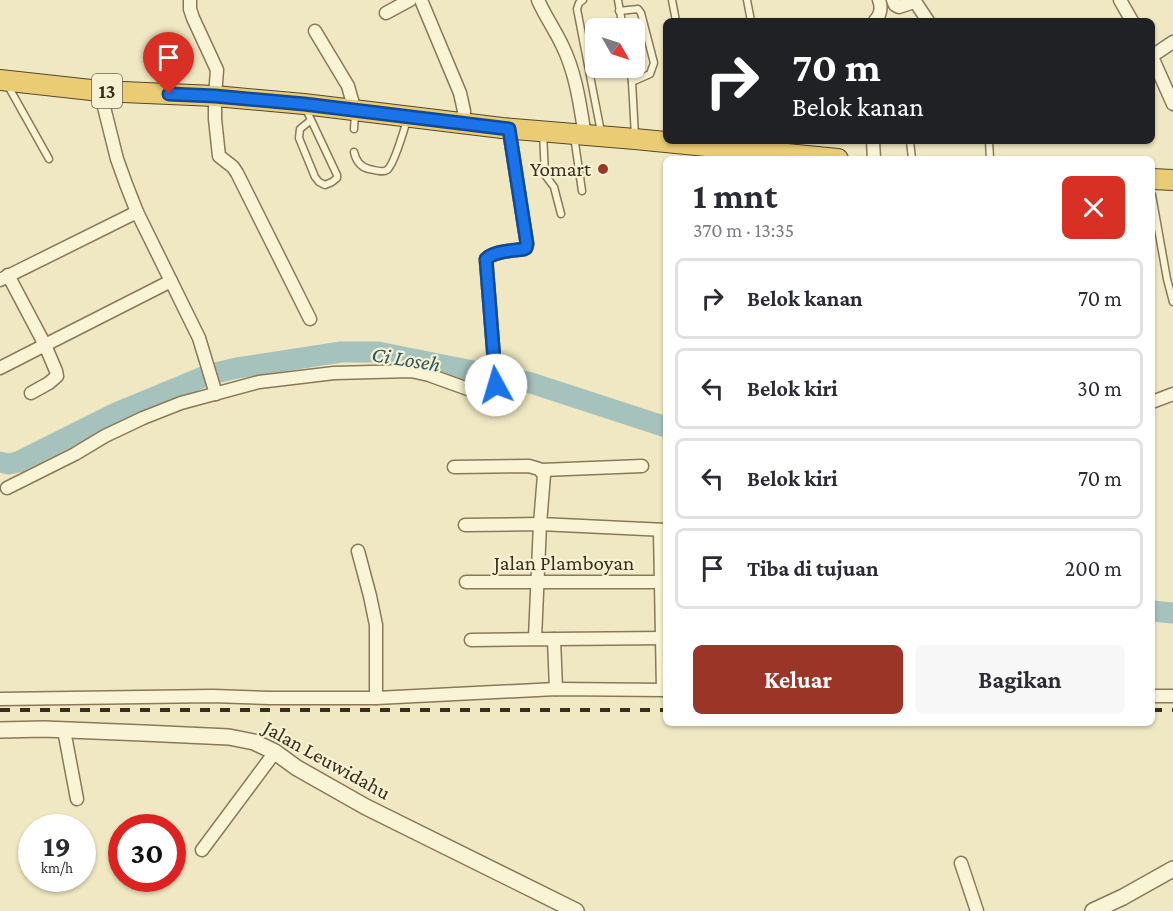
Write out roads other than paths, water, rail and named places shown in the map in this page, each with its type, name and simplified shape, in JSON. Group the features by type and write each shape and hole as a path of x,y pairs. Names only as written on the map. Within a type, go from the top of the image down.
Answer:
{"highway":[{"name":"13","path":"3,80 100,91 215,96 355,120 408,117 509,129 663,141"},
{"name":"13","path":"707,144 812,156"},
{"path":"1155,179 1173,180"}],"street":[{"path":"190,0 190,9 216,66 216,140 219,156 237,172 310,319"},
{"path":"386,13 410,0"},
{"path":"422,0 460,93 464,111 463,124"},
{"path":"538,0 568,60 587,136"},
{"path":"877,18 881,11 879,0"},
{"path":"893,0 899,7 916,3 926,18"},
{"path":"1120,0 1130,18"},
{"path":"315,31 348,86 355,120"},
{"path":"1155,54 1173,42"},
{"path":"1155,63 1173,104"},
{"path":"100,91 117,159 137,212 199,338 216,394"},
{"path":"8,488 143,418 181,403 260,382 334,373 411,371 421,372 461,387 490,394 496,385 486,259 493,254 524,249 527,244 509,129"},
{"path":"31,393 57,376 56,371 45,345 4,277 137,212"},
{"path":"0,368 171,281"},
{"path":"1155,401 1173,394"},
{"path":"454,467 529,466 542,470 642,466"},
{"path":"536,638 544,475 542,470"},
{"path":"465,525 540,524 663,530"},
{"path":"358,551 376,625 376,698"},
{"name":"Jalan Plamboyan","path":"466,582 663,582"},
{"path":"471,640 663,638"},
{"path":"554,639 556,689"},
{"path":"0,699 213,696 376,698 556,689 663,690"},
{"path":"1155,696 1173,696"},
{"name":"Jalan Leuwidahu","path":"0,730 64,730 229,737 254,742 275,752 297,768 366,807 576,911"},
{"path":"64,730 77,799"},
{"path":"202,850 275,752"},
{"path":"961,863 976,911"},
{"path":"1093,911 1173,869"}],"lane":[{"path":"582,191 587,136 577,9 583,0"},
{"path":"618,0 621,18"},
{"path":"672,0 675,18"},
{"path":"747,0 750,18"},
{"path":"620,11 638,9 641,13 654,63 650,74 632,82"},
{"path":"631,78 635,139"},
{"path":"3,80 49,159"},
{"path":"307,112 337,175 337,178 325,185 315,177 299,138 307,112"},
{"path":"354,152 356,160 365,168 384,172 393,159 408,117"},
{"path":"543,132 545,175 554,187 561,214"},
{"path":"1155,212 1173,302"}],"waterway":[{"name":"Ci Loseh","path":"211,374 341,352 378,352 528,382 663,426"},
{"name":"Ci Loseh","path":"0,462 9,464 18,462 116,413 208,375"},
{"name":"Ci Loseh","path":"1155,611 1173,613"}],"railway":[{"path":"0,710 663,710"},
{"path":"1155,710 1173,710"}],"place":[{"name":"Yomart","path":"603,169"}]}
